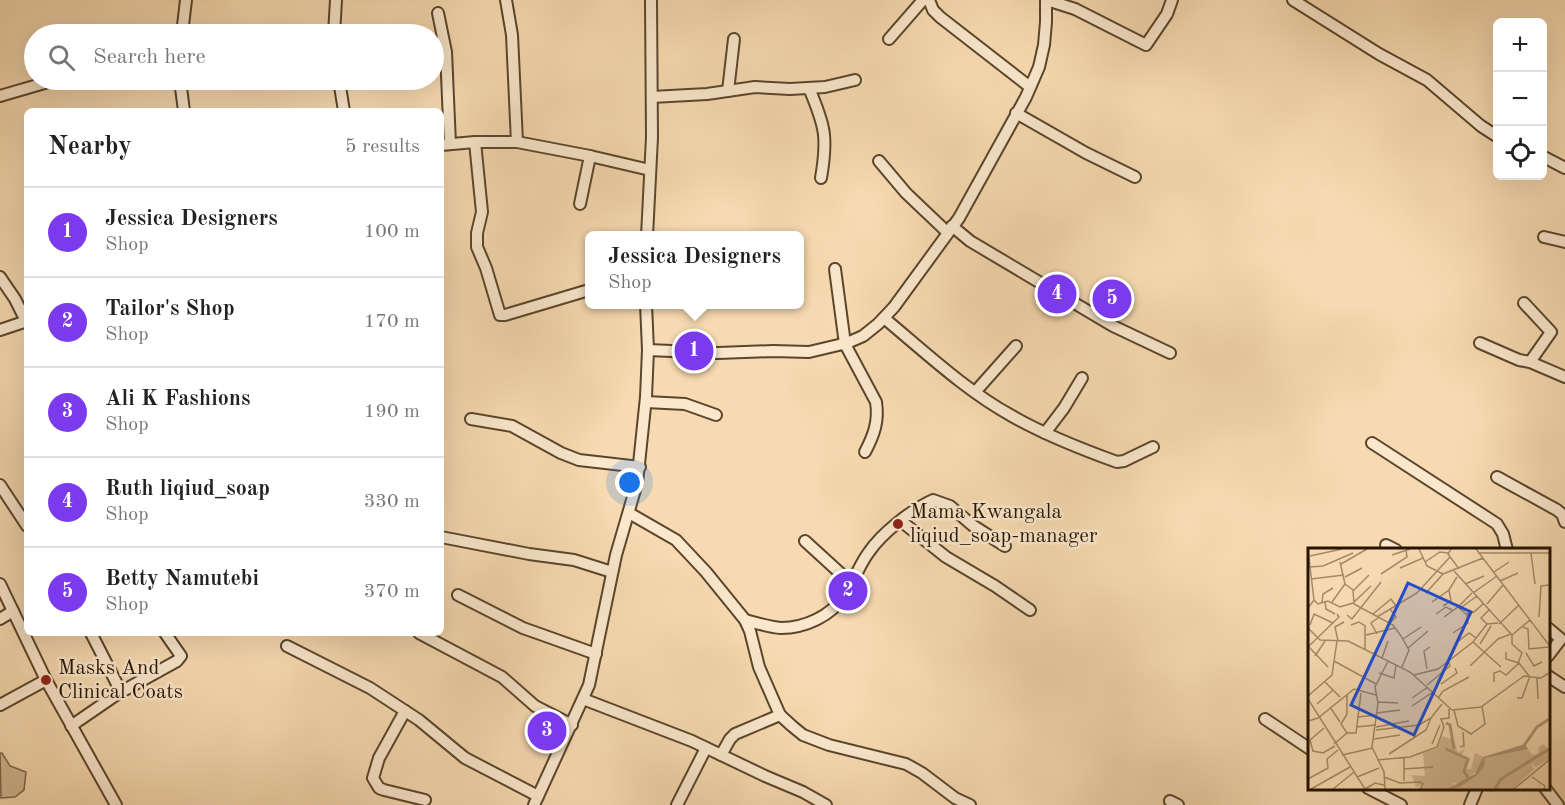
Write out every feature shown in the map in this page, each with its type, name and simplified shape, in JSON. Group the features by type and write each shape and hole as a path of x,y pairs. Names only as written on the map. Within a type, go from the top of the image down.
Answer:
{"street":[{"path":"183,24 186,0"},
{"path":"335,24 336,0"},
{"path":"506,0 512,35 517,142"},
{"path":"647,231 652,97 651,0"},
{"path":"889,39 923,0"},
{"path":"929,0 933,10 940,17 1030,87"},
{"path":"648,350 718,353 809,352 845,344 863,336 894,307 975,191 1039,67 1044,45 1046,0 1075,9 1146,45 1167,14 1172,0"},
{"path":"1293,0 1379,54 1427,80 1493,134"},
{"path":"438,13 440,24"},
{"path":"728,91 734,39"},
{"path":"444,42 446,52 446,145 517,142 650,170"},
{"path":"652,97 707,94 755,87 835,86 855,80"},
{"path":"809,88 819,110 826,138 821,178"},
{"path":"0,96 24,89"},
{"path":"181,90 184,108"},
{"path":"341,90 344,108"},
{"path":"1016,113 1086,153 1135,177"},
{"path":"475,142 482,212 477,232 477,247 500,315 585,291"},
{"path":"580,204 590,156"},
{"path":"1547,159 1565,168"},
{"path":"879,161 906,193 950,229 1113,326 1170,353"},
{"path":"1544,237 1565,242"},
{"path":"835,269 845,344 876,402 877,422 866,452"},
{"path":"0,277 24,317"},
{"path":"1524,303 1551,332 1530,362"},
{"path":"287,646 370,688 431,729 465,758 536,800 589,685 612,572 640,467 646,402 648,350 646,309"},
{"path":"884,318 943,368 976,392 1010,415 1045,433 1117,462 1153,447"},
{"path":"0,330 24,322"},
{"path":"1480,343 1565,377"},
{"path":"976,392 1016,346"},
{"path":"1045,433 1064,408 1082,378"},
{"path":"646,402 684,404 716,415"},
{"path":"471,419 512,426 570,458 588,463 640,467"},
{"path":"1372,443 1497,524 1503,534 1506,548"},
{"path":"1497,477 1557,510 1562,514 1565,522"},
{"path":"0,485 24,521"},
{"path":"745,620 780,628 799,626 814,621 835,608 868,552 901,521 927,502 937,500 950,506 972,525 1005,546"},
{"path":"629,513 675,540 706,572 745,620 759,667 780,715 803,735 829,745 906,764 922,773 952,801 970,805"},
{"path":"901,521 946,557 1030,610"},
{"path":"444,538 528,554 574,560 612,572"},
{"path":"805,541 851,584"},
{"path":"0,584 24,633"},
{"path":"458,595 523,628 596,654"},
{"path":"0,619 13,610"},
{"path":"1550,630 1563,640 1550,654"},
{"path":"25,636 46,680 117,805"},
{"path":"93,636 117,684 119,693"},
{"path":"71,726 119,693 177,661 181,656 167,636"},
{"path":"425,636 502,677 535,706 572,725"},
{"path":"1550,677 1565,687"},
{"path":"0,705 46,680"},
{"path":"583,699 692,741 803,792 826,805"},
{"path":"405,711 380,758 373,778 379,788 390,793 425,801"},
{"path":"721,755 735,734 780,715"},
{"path":"1265,718 1308,748"},
{"path":"677,805 706,748"},
{"path":"1370,790 1401,805"},
{"path":"1470,805 1477,790"},
{"path":"1546,790 1558,805"}],"shaded area":[{"path":"0,753 10,766 26,772 24,790 15,797 1,798"}],"place":[{"name":"Ruth liqiud_soap","path":"1057,294"},
{"name":"Betty Namutebi","path":"1112,299"},
{"name":"Jessica Designers","path":"694,351"},
{"name":"Mama Kwangala liqiud_soap-manager","path":"898,524"},
{"name":"Tailor's Shop","path":"848,591"},
{"name":"Masks And Clinical Coats","path":"46,680"},
{"name":"Ali K Fashions","path":"547,731"}]}
